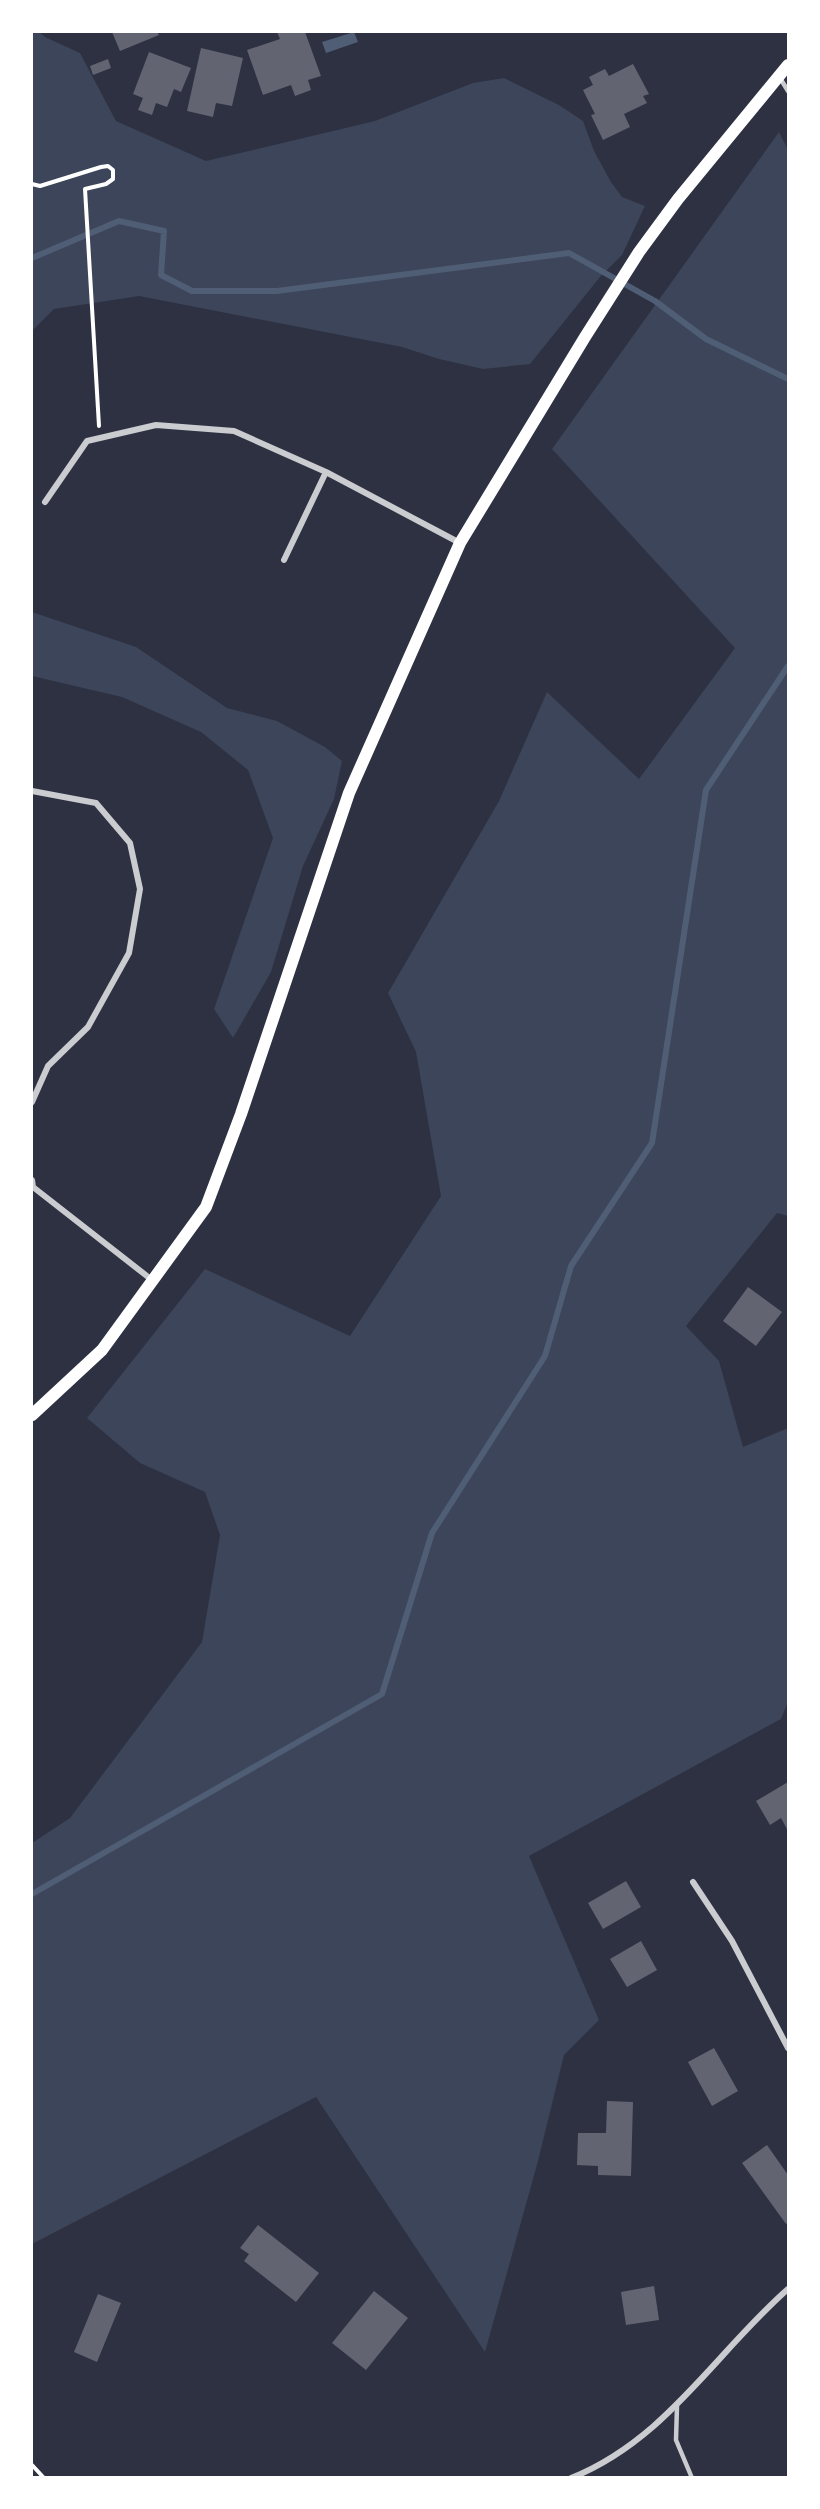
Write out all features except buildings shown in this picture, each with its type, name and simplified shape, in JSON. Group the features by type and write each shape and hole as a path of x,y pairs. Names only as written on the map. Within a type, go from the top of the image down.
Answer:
{"main road":[{"path":"32,1416 102,1350 206,1207 241,1114 349,793 460,543 639,252 678,199 789,65"}],"street":[{"path":"45,502 87,441 156,425 234,431 327,472 460,543"},
{"path":"284,560 327,472"},
{"path":"32,791 96,802 130,843 140,889 129,953 88,1027 48,1066 32,1102"},
{"path":"32,1180 33,1186 152,1280"},
{"path":"693,1882 732,1941 789,2048"},
{"path":"571,2478 629,2446 677,2406 789,2289"}],"lane":[{"path":"779,76 789,91"},
{"path":"677,2406 676,2440 692,2478"}],"path":[{"path":"32,184 40,186 108,166 112,170 113,179 106,184 85,189 100,438"},
{"path":"32,2465 44,2478"}],"shaded area":[{"path":"32,32 39,32 80,53 116,121 206,161 375,121 473,83 504,78 559,105 583,121 594,151 611,182 622,197 645,206 622,255 600,277 530,364 483,369 439,359 402,347 139,296 54,309 32,331"},
{"path":"354,32 358,42 326,53 322,42"},
{"path":"779,132 788,150 788,1216 777,1213 686,1326 719,1361 743,1447 788,1428 788,1702 781,1719 529,1856 599,2020 564,2055 538,2161 485,2352 316,2097 32,2244 32,1843 70,1818 202,1642 220,1535 205,1492 140,1463 87,1418 205,1269 350,1336 441,1196 416,1052 388,993 499,801 547,692 639,779 735,648 552,449"},
{"path":"32,612 136,647 227,708 277,721 325,747 342,761 334,799 303,866 271,972 233,1038 214,1009 273,838 248,770 201,732 122,697 32,676"}],"waterway":[{"path":"32,258 119,221 164,231 161,275 192,291 277,291 569,253 655,301 706,339 788,379"},
{"path":"32,1894 382,1694 432,1533 545,1356 571,1266 652,1143 706,790 788,666"}]}
